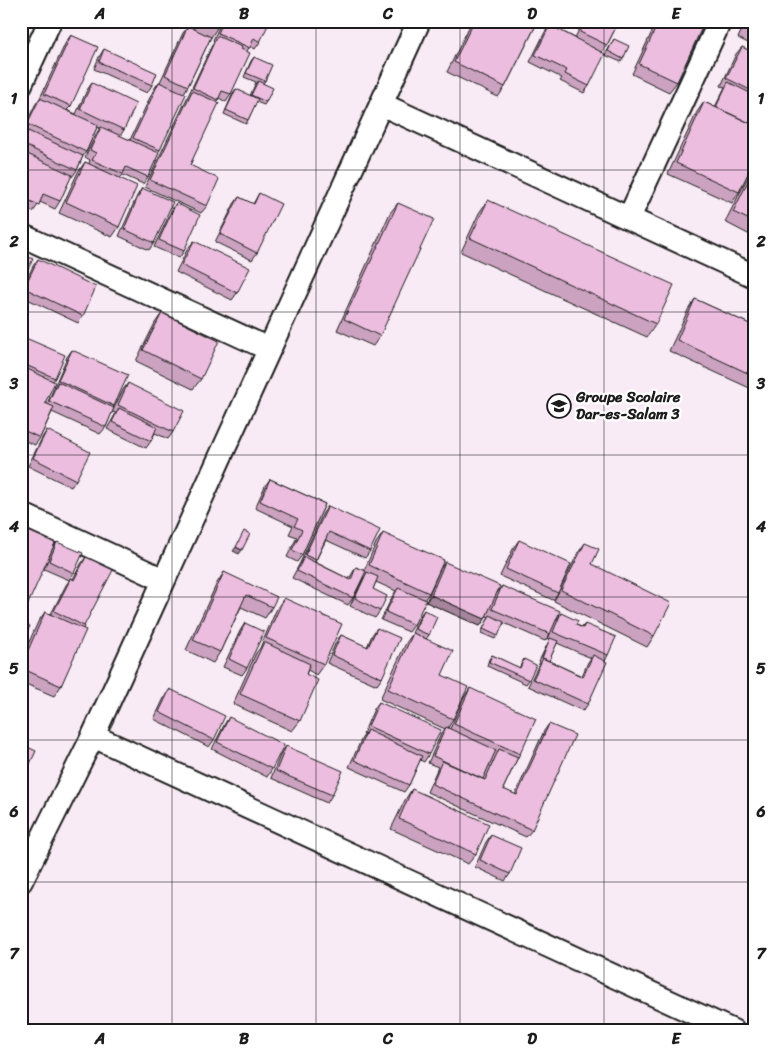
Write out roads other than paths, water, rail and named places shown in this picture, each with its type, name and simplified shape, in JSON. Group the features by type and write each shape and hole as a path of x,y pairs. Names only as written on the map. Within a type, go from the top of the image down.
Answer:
{"street":[{"path":"21,84 50,21"},
{"path":"21,881 93,736 419,21"},
{"path":"629,218 720,21"},
{"path":"381,104 754,276"},
{"path":"21,235 269,349"},
{"path":"21,514 164,580"},
{"path":"93,736 733,1031"}],"place":[{"name":"Groupe Scolaire Dar-es-Salam 3","path":"559,406"}]}
